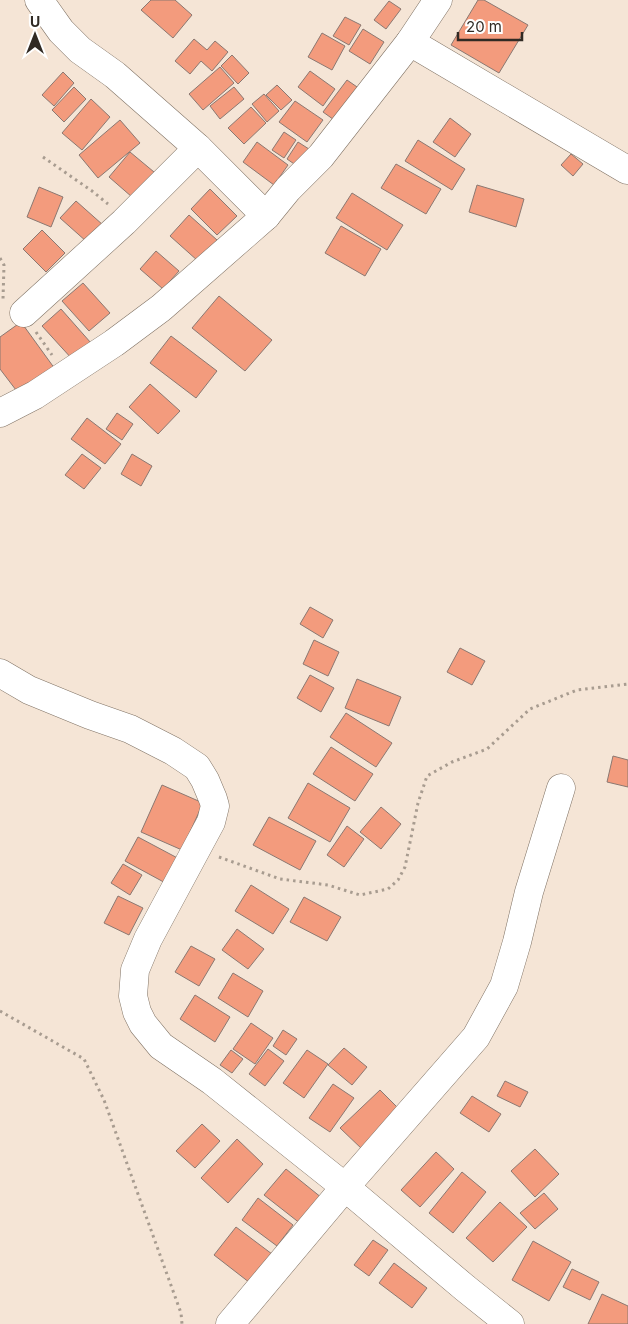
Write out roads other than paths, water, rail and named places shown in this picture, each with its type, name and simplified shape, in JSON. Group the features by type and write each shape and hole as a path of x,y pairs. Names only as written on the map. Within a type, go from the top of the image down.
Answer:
{"street":[{"path":"39,0 61,31 80,50 115,75 198,148 266,216"},
{"path":"0,413 35,395 114,343 161,308 266,216 321,156 410,42 438,0"},
{"path":"410,42 627,170"},
{"path":"24,313 124,222 198,148"},
{"path":"0,674 29,690 90,716 130,729 173,751 197,768 209,788 214,806 211,822 148,939 135,970 133,996 137,1012 143,1024 161,1046 212,1081 345,1187 510,1324"},
{"path":"230,1324 345,1187 476,1037 504,986 529,892 560,788"}]}
